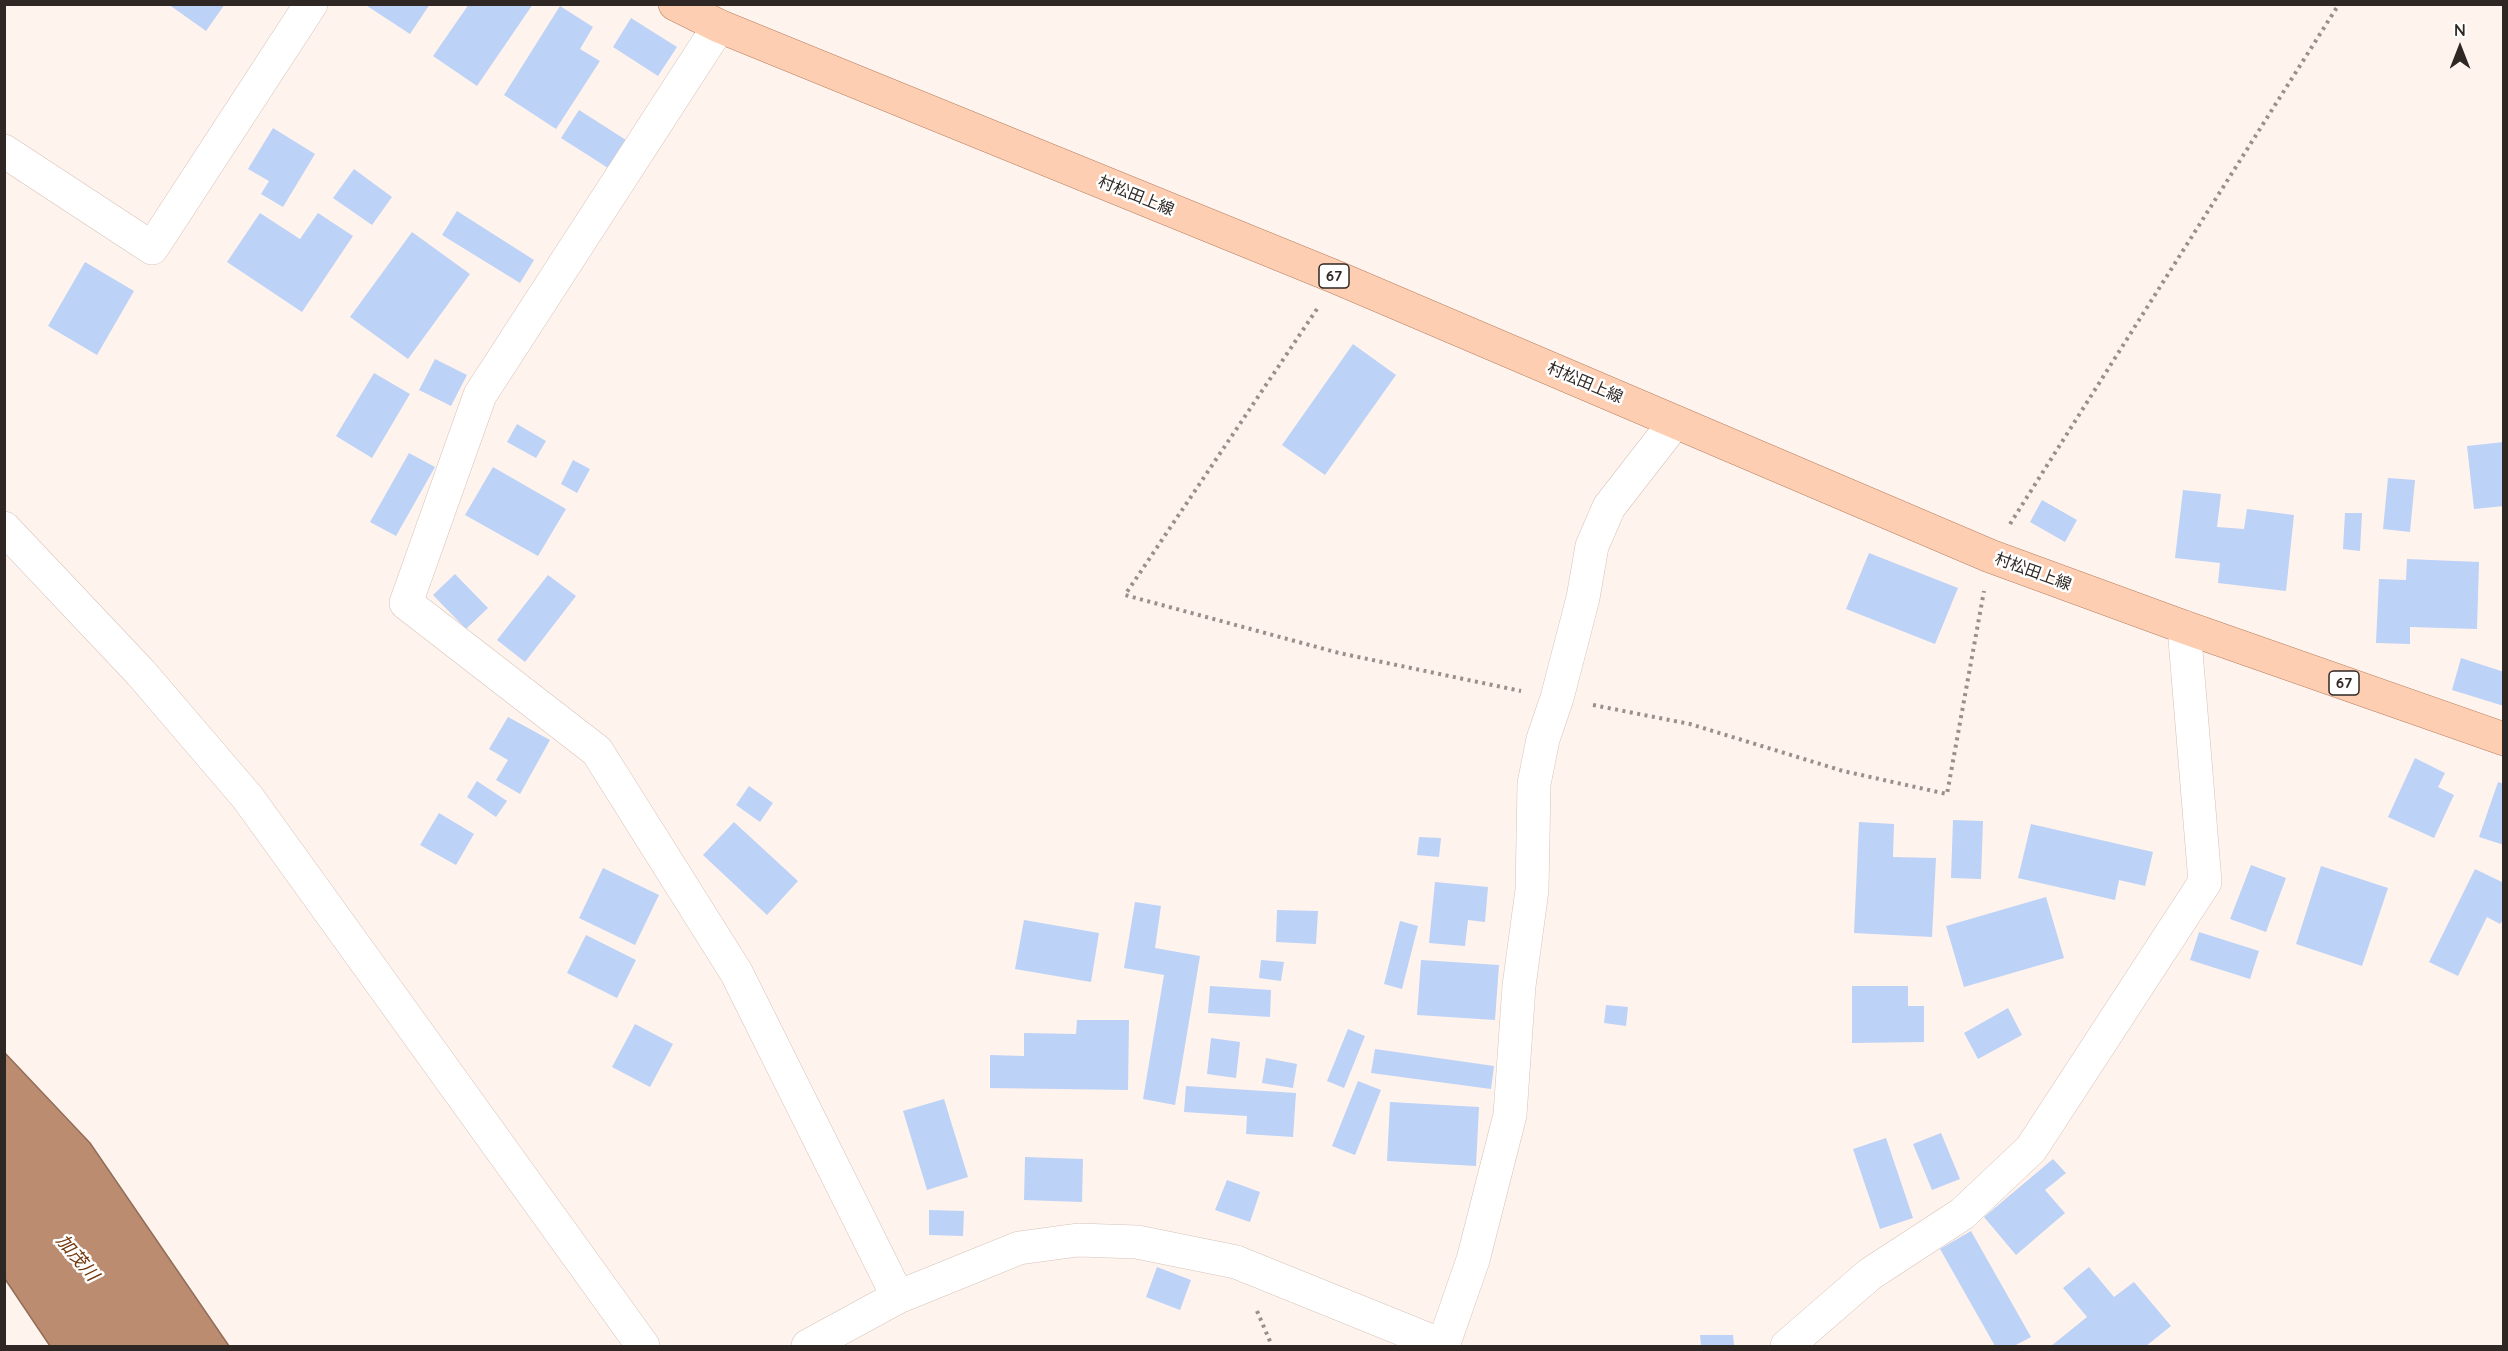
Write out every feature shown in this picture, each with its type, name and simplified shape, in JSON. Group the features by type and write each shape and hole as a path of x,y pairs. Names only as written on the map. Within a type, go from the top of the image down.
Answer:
{"main road":[{"name":"村松田上線","path":"675,4 719,26 1338,278 1990,556 2504,740"}],"street":[{"path":"4,151 152,248 311,4"},
{"path":"719,26 480,394 406,603 597,751 736,972 898,1297"},
{"path":"808,1347 898,1297 1019,1248 1078,1240 1137,1242 1236,1262 1443,1346 1473,1260 1510,1115 1519,986 1532,890 1534,784 1542,739 1557,698 1583,598 1592,546 1609,507 1675,422"},
{"path":"4,528 141,673 248,798 643,1347"},
{"path":"1787,1347 1870,1274 1962,1214 2031,1149 2205,882 2184,627"}],"path":[{"path":"1338,278 1125,595 1339,653 1690,724 1843,771 1947,794 1990,556 2339,4"}],"water":[{"name":"加茂川","path":"4,1052 90,1143 229,1346 50,1346 5,1279"}],"building":[{"path":"168,4 225,4 206,31"},
{"path":"364,4 430,4 410,34"},
{"path":"469,4 533,4 477,86 433,56"},
{"path":"560,6 593,27 580,49 600,61 556,129 504,95"},
{"path":"631,18 677,47 658,76 613,47"},
{"path":"579,110 626,140 608,168 561,138"},
{"path":"273,128 315,154 283,207 261,194 269,181 248,169"},
{"path":"354,169 392,197 372,225 333,198"},
{"path":"457,211 534,260 520,283 442,235"},
{"path":"260,213 300,239 318,213 353,236 302,312 227,262"},
{"path":"412,232 470,274 408,359 350,317"},
{"path":"85,262 134,291 97,355 48,326"},
{"path":"1353,344 1396,375 1325,475 1282,445"},
{"path":"435,359 467,375 451,406 419,390"},
{"path":"374,373 410,394 372,458 336,436"},
{"path":"517,424 546,441 536,458 507,442"},
{"path":"2504,442 2504,506 2474,509 2467,446"},
{"path":"409,453 435,467 396,536 370,522"},
{"path":"573,460 590,469 577,493 561,484"},
{"path":"493,467 566,509 538,556 465,515"},
{"path":"2388,478 2415,480 2410,532 2383,529"},
{"path":"2183,490 2221,494 2217,527 2244,529 2247,509 2294,515 2286,591 2218,583 2220,563 2175,558"},
{"path":"2042,500 2077,520 2065,542 2030,522"},
{"path":"2345,513 2362,513 2360,551 2343,549"},
{"path":"1869,553 1958,588 1935,644 1846,609"},
{"path":"2407,559 2479,562 2477,629 2410,627 2410,644 2376,643 2379,579 2406,580"},
{"path":"455,574 488,608 466,629 433,595"},
{"path":"548,575 576,596 525,662 497,640"},
{"path":"2461,658 2504,672 2504,706 2452,690"},
{"path":"508,717 550,740 520,794 496,780 508,760 489,749"},
{"path":"2415,758 2445,773 2438,787 2454,795 2434,838 2388,817"},
{"path":"477,781 507,801 496,817 467,797"},
{"path":"2498,782 2504,784 2504,845 2479,837"},
{"path":"749,786 773,803 760,822 736,805"},
{"path":"439,813 474,834 456,865 420,845"},
{"path":"1953,820 1983,821 1981,879 1951,878"},
{"path":"734,822 798,881 767,915 703,855"},
{"path":"1859,822 1894,824 1893,857 1936,858 1932,937 1854,933"},
{"path":"2031,824 2153,852 2145,886 2119,880 2115,900 2018,878"},
{"path":"1419,837 1441,838 1439,857 1417,855"},
{"path":"2251,865 2286,878 2266,932 2230,919"},
{"path":"2321,866 2388,888 2362,966 2296,944"},
{"path":"603,868 659,895 635,945 579,918"},
{"path":"2475,869 2504,883 2504,918 2500,924 2487,917 2458,976 2429,962"},
{"path":"1435,882 1488,887 1485,922 1468,920 1465,946 1429,943"},
{"path":"2046,897 2064,958 1964,987 1946,926"},
{"path":"1135,902 1161,906 1155,948 1200,956 1175,1105 1143,1099 1164,975 1124,968"},
{"path":"1277,910 1318,911 1316,944 1276,942"},
{"path":"1024,920 1099,933 1091,982 1015,969"},
{"path":"1400,921 1418,926 1402,989 1384,984"},
{"path":"2199,932 2259,951 2250,979 2190,960"},
{"path":"586,935 636,960 617,998 567,973"},
{"path":"1261,960 1284,962 1281,981 1259,978"},
{"path":"1421,960 1499,965 1495,1020 1417,1015"},
{"path":"1210,986 1271,990 1270,1017 1208,1013"},
{"path":"1852,986 1908,986 1908,1006 1924,1006 1924,1042 1852,1043"},
{"path":"1606,1005 1628,1007 1626,1026 1604,1023"},
{"path":"2008,1008 2022,1035 1978,1059 1964,1033"},
{"path":"1077,1020 1129,1020 1128,1090 990,1088 990,1055 1024,1056 1024,1033 1076,1034"},
{"path":"635,1024 673,1044 650,1087 612,1067"},
{"path":"1348,1029 1365,1036 1344,1088 1327,1081"},
{"path":"1211,1038 1240,1042 1236,1078 1207,1074"},
{"path":"1375,1049 1494,1066 1491,1089 1371,1073"},
{"path":"1266,1058 1297,1064 1293,1088 1262,1083"},
{"path":"1358,1081 1381,1090 1355,1155 1332,1146"},
{"path":"1186,1086 1296,1093 1293,1137 1246,1134 1247,1116 1184,1112"},
{"path":"944,1099 968,1177 927,1190 903,1111"},
{"path":"1390,1102 1479,1107 1476,1166 1387,1161"},
{"path":"1941,1133 1960,1179 1932,1190 1913,1144"},
{"path":"1886,1138 1913,1218 1880,1229 1853,1149"},
{"path":"1025,1157 1083,1159 1082,1202 1024,1200"},
{"path":"2053,1159 2066,1173 2045,1190 2065,1213 2016,1255 1984,1217"},
{"path":"1227,1180 1260,1192 1250,1222 1215,1210"},
{"path":"929,1210 964,1211 963,1236 929,1235"},
{"path":"1971,1231 2031,1337 2014,1346 1995,1346 1940,1249"},
{"path":"1157,1267 1191,1280 1180,1310 1146,1297"},
{"path":"2089,1267 2114,1297 2134,1282 2171,1326 2146,1346 2051,1346 2087,1317 2063,1288"},
{"path":"1700,1335 1733,1335 1734,1346 1701,1346"}]}
